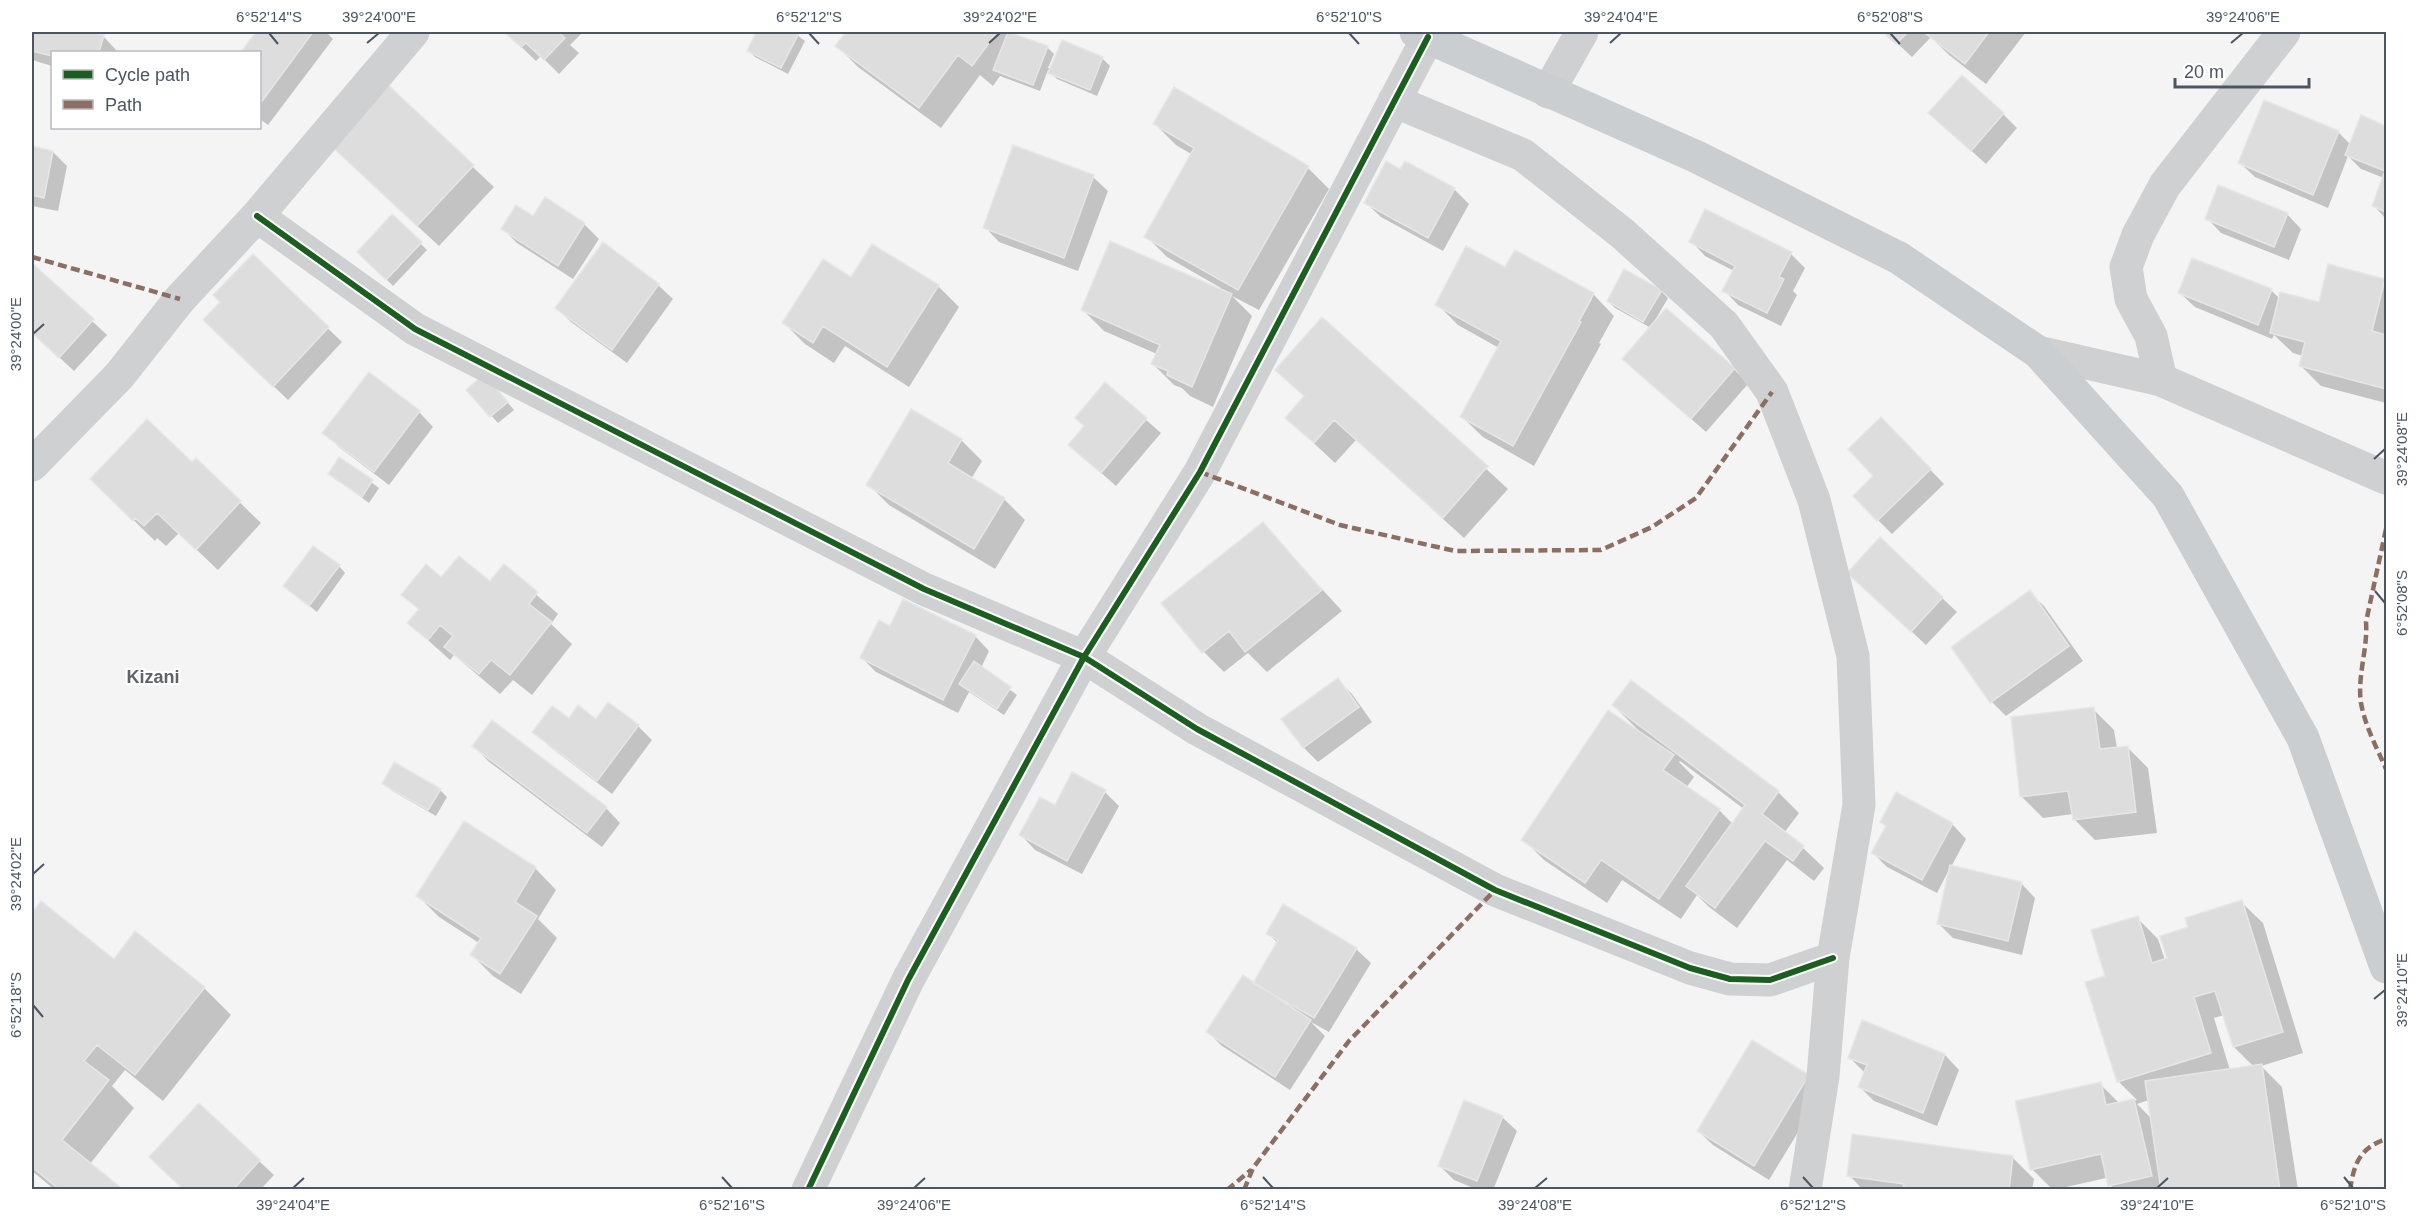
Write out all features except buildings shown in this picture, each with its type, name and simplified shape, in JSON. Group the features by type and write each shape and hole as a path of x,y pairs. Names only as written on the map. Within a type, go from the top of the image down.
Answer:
{"main road":[{"path":"1422,34 1697,157 1899,258 2038,352 2168,496 2303,738 2386,967"}],"street":[{"path":"32,465 119,376 180,299 257,216 413,32"},
{"path":"1548,92 1582,32"},
{"path":"2161,380 2151,336 2131,299 2126,267 2138,236 2165,185 2284,32"},
{"path":"808,1190 908,980 1084,657 1200,472 1394,101 1422,34"},
{"path":"1394,101 1523,155 1623,234 1724,325 1772,392 1814,500 1853,656 1859,806 1833,958 1823,1076 1805,1190"},
{"path":"257,216 415,329 924,589 1084,657 1197,729 1495,890 1690,969 1730,979 1770,980 1833,958"},
{"path":"2038,352 2161,380 2386,478"}],"marked path":[{"path":"32,257 180,299"},
{"path":"1200,472 1340,525 1455,551 1601,550 1652,527 1696,498 1772,392"},
{"path":"2386,529 2366,622 2360,693 2365,720 2386,769"},
{"path":"1244,1190 1253,1168 1349,1041 1495,890"},
{"path":"2350,1190 2356,1164 2364,1152 2386,1139"},
{"path":"1227,1190 1251,1170"}],"cycle path":[{"path":"808,1190 908,980 1084,657 1200,472 1428,37"},
{"path":"257,216 415,329 924,589 1084,657 1197,729 1495,890 1690,968 1730,979 1770,980 1833,958"}],"district":[{"name":"Kizani","path":"153,677"}]}
